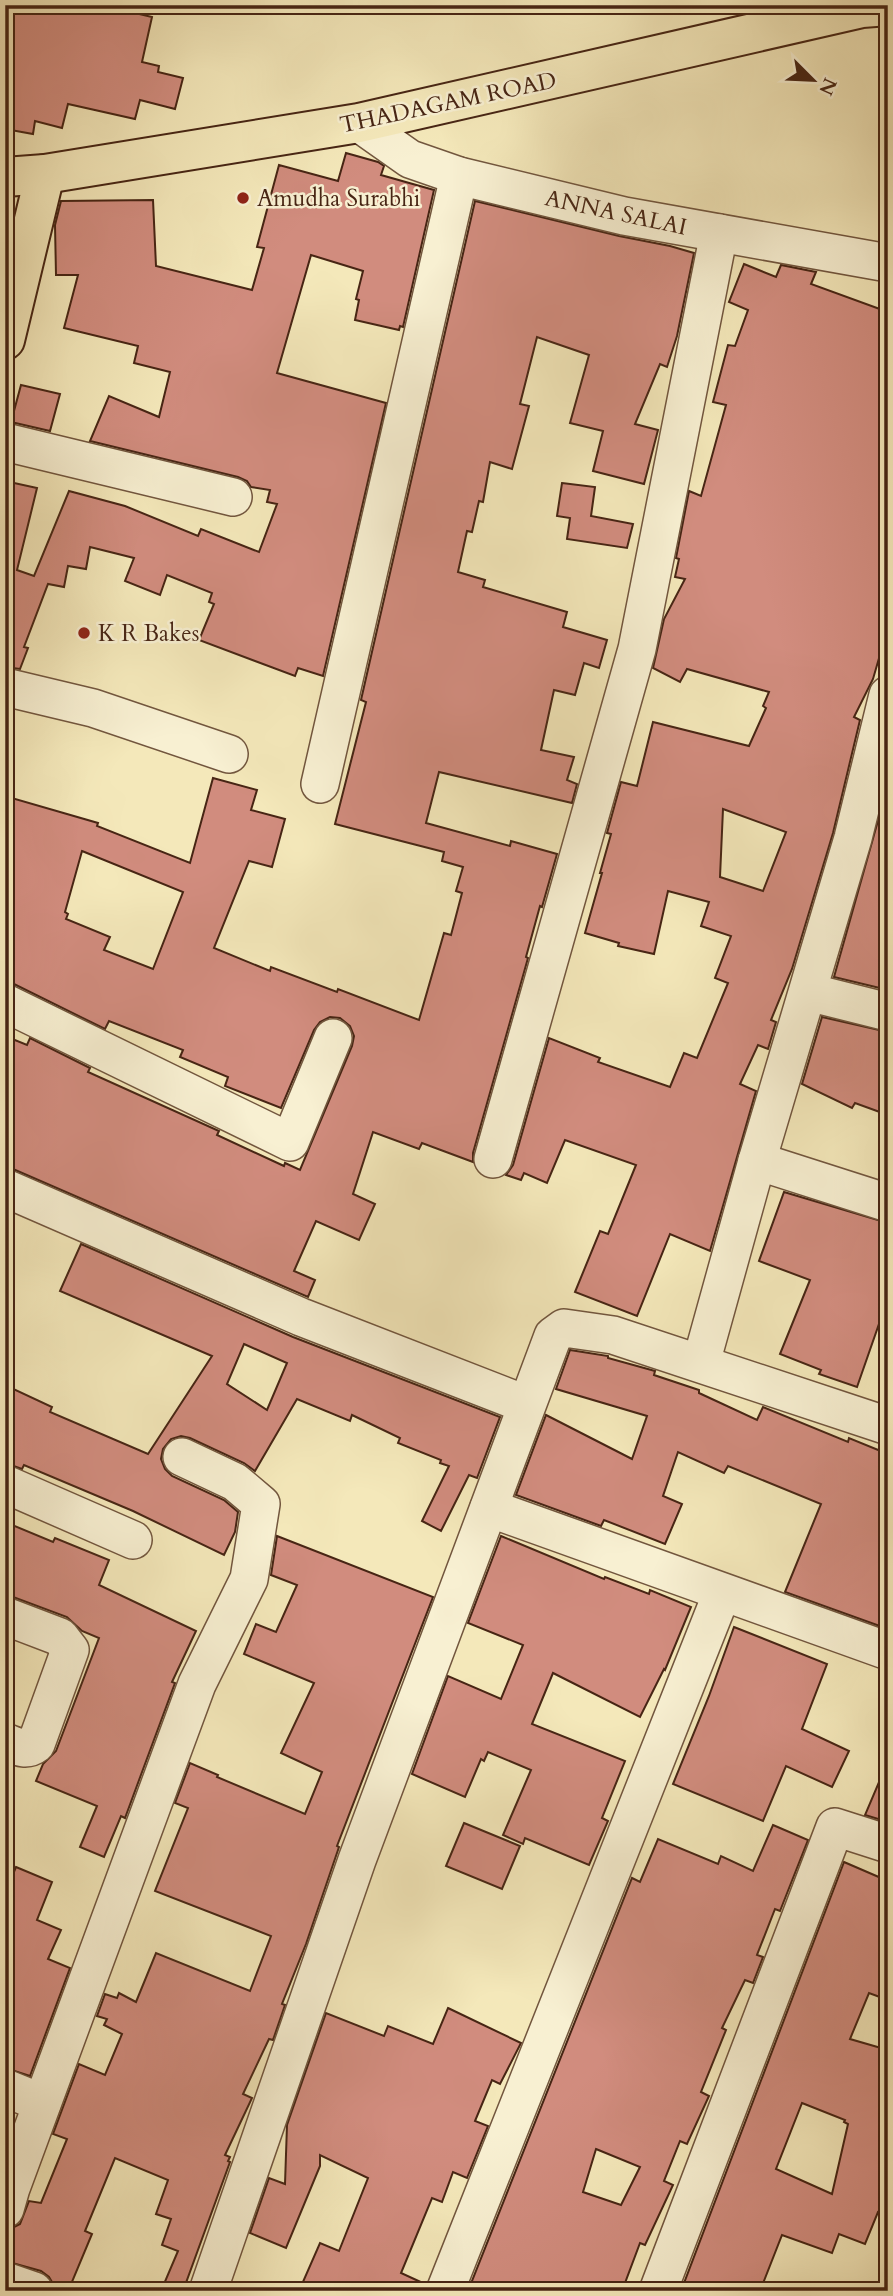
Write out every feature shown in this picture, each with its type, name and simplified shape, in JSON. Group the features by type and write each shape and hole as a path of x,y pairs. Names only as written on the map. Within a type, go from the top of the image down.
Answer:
{"main road":[{"name":"THADAGAM ROAD","path":"5,177 45,174 359,123 871,6"},
{"path":"5,340 45,174"}],"street":[{"name":"ANNA SALAI","path":"359,123 410,159 460,176 624,216 888,263"},
{"path":"320,784 460,176"},
{"path":"492,1159 638,649 719,233"},
{"path":"5,442 233,497"},
{"path":"5,687 93,708 229,754"},
{"path":"701,1363 757,1161 853,838 888,695"},
{"path":"808,992 888,1012"},
{"path":"5,1003 290,1142 333,1038"},
{"path":"757,1161 888,1203"},
{"path":"5,1188 301,1317 526,1405"},
{"path":"208,2291 357,1860 553,1336 564,1328 613,1335 888,1426"},
{"path":"5,2209 197,1684 249,1579 261,1504 235,1482 182,1457"},
{"path":"5,1484 133,1540"},
{"path":"489,1508 888,1651"},
{"path":"445,2291 722,1593"},
{"path":"5,1616 60,1637 70,1650 36,1744 24,1749 5,1742"},
{"path":"658,2291 835,1827 888,1844"},
{"path":"5,2088 42,2103"},
{"path":"5,2281 34,2291"}],"building":[{"path":"5,5 101,5 152,17 142,62 159,66 158,72 183,78 175,109 140,100 135,119 68,104 62,128 35,121 33,134 5,129"},
{"path":"346,153 378,162 384,166 381,175 434,190 403,327 400,326 399,330 355,320 359,300 356,299 363,271 311,255 277,373 386,403 323,676 298,668 295,676 199,640 214,604 209,602 212,593 167,575 160,595 125,581 134,558 90,547 86,569 68,566 64,587 48,584 24,647 28,648 20,669 5,667 5,481 37,488 17,570 34,576 69,491 125,506 198,536 201,529 259,552 277,504 267,502 270,490 251,487 247,481 238,477 90,441 109,396 159,417 170,372 134,363 138,346 64,328 78,275 56,275 55,225 61,201 153,200 156,266 252,290 264,248 257,247 279,165 338,181"},
{"path":"475,201 694,253 677,336 667,367 660,364 635,424 658,430 644,484 593,471 603,431 570,423 589,355 537,337 520,404 529,406 512,469 490,462 483,502 479,501 472,532 467,531 458,572 485,580 483,587 567,612 563,627 607,640 599,668 584,663 575,695 554,690 541,750 574,757 567,780 577,784 572,803 439,772 426,823 510,846 511,841 557,854 526,957 528,958 473,1153 473,1162 422,1143 419,1149 373,1132 353,1194 375,1204 359,1240 316,1221 294,1271 315,1280 308,1297 5,1167 5,1036 27,1045 30,1038 90,1068 88,1072 219,1131 217,1135 284,1166 285,1163 300,1170 354,1036 350,1026 340,1018 330,1017 320,1022 314,1030 281,1108 225,1086 228,1077 180,1057 183,1050 109,1021 105,1029 5,982 5,796 98,823 97,826 190,863 213,778 257,790 251,810 285,819 272,867 249,861 214,948 270,971 271,967 337,992 338,989 419,1020 444,933 451,935 462,893 456,891 463,867 442,861 444,852 335,824 366,702 361,700","holes":["82,851 183,892 153,969 104,950 110,937 66,919 68,914 65,912"]},
{"path":"744,264 776,277 781,265 816,272 811,284 888,312 888,627 873,679 854,717 860,720 833,833 792,969 771,1020 776,1022 768,1049 758,1045 740,1084 756,1091 710,1251 670,1234 637,1316 575,1292 600,1231 608,1234 636,1165 565,1140 547,1183 524,1173 521,1180 506,1175 513,1165 549,1038 600,1058 598,1062 670,1087 684,1053 697,1058 728,983 715,978 731,936 701,926 709,902 668,891 654,954 618,946 619,943 585,933 602,873 611,834 607,833 621,782 637,786 653,722 749,746 766,708 763,706 769,692 687,669 680,682 653,668 664,619 685,579 675,577 689,491 701,496 726,405 713,402 728,345 735,346 748,310 729,302","holes":["723,809 786,832 763,891 720,877"]},
{"path":"21,385 60,394 50,431 11,422"},
{"path":"562,483 595,487 591,516 633,524 627,548 567,539 570,518 557,516"},
{"path":"881,810 888,812 888,990 834,977"},
{"path":"822,1017 888,1032 888,1115 855,1103 852,1108 802,1084"},
{"path":"784,1192 888,1223 888,1298 857,1387 819,1374 821,1370 780,1354 810,1280 759,1261"},
{"path":"81,1244 293,1337 500,1417 477,1478 469,1475 441,1531 422,1521 449,1466 440,1463 441,1460 398,1443 400,1438 352,1415 350,1421 297,1399 255,1471 244,1463 190,1438 181,1436 171,1439 163,1449 161,1459 165,1469 172,1476 224,1500 238,1512 235,1532 224,1555 133,1511 24,1465 22,1469 5,1463 5,1385 52,1407 50,1412 148,1454 212,1356 60,1291","holes":["244,1344 287,1363 267,1410 227,1384"]},
{"path":"570,1350 608,1356 655,1371 654,1375 699,1390 699,1393 757,1420 763,1407 848,1442 849,1438 888,1454 888,1576 881,1593 888,1597 888,1629 785,1592 821,1504 728,1466 724,1473 678,1452 663,1496 682,1504 665,1544 604,1520 601,1526 516,1495 546,1415 632,1459 647,1416 556,1389"},
{"path":"5,1522 53,1542 55,1538 109,1560 99,1585 196,1631 172,1682 175,1683 125,1818 121,1816 104,1857 80,1847 97,1806 36,1781 43,1764 56,1751 99,1638 82,1631 67,1617 5,1594"},
{"path":"277,1536 433,1597 337,1846 339,1847 306,1944 282,2004 285,2005 273,2040 269,2039 243,2094 252,2098 225,2155 230,2157 230,2162 183,2291 161,2291 178,2251 162,2245 171,2219 156,2214 168,2180 115,2158 85,2231 92,2234 69,2289 52,2282 41,2271 5,2261 5,2254 10,2229 20,2224 29,2201 41,2203 67,2139 53,2134 79,2064 105,2075 122,2034 104,2025 107,2019 97,2016 105,1994 117,1998 119,1993 136,2002 156,1953 250,1991 271,1936 155,1891 188,1808 175,1803 190,1763 305,1814 322,1772 281,1753 314,1683 244,1654 256,1624 276,1632 297,1585 271,1575"},
{"path":"501,1536 604,1579 605,1577 649,1594 650,1590 691,1607 665,1670 640,1717 553,1673 532,1724 625,1761 602,1818 608,1821 589,1865 525,1838 523,1844 503,1835 531,1770 488,1752 484,1761 481,1759 465,1797 412,1774 448,1676 501,1699 523,1645 468,1623"},
{"path":"734,1627 827,1664 802,1729 849,1751 832,1787 786,1766 763,1821 673,1784"},
{"path":"888,1761 888,1822 865,1815"},
{"path":"464,1823 520,1846 502,1889 446,1866"},
{"path":"773,1825 808,1840 780,1911 775,1909 757,1955 763,1957 753,1983 745,1980 722,2028 726,2030 701,2092 709,2096 687,2144 680,2141 664,2181 673,2185 645,2245 640,2243 622,2291 468,2291 632,1878 640,1882 658,1839 718,1864 721,1856 753,1871","holes":["596,2149 640,2167 621,2205 583,2192"]},
{"path":"844,1862 888,1881 888,2000 869,1993 850,2039 888,2050 888,2202 885,2214 878,2212 865,2244 839,2234 832,2253 782,2235 760,2291 681,2291","holes":["802,2103 845,2120 848,2124 832,2194 776,2169"]},
{"path":"16,1867 52,1882 37,1920 61,1930 48,1959 70,1968 30,2076 5,2068 5,1893"},
{"path":"448,2008 521,2043 500,2084 492,2080 475,2121 488,2126 467,2178 453,2172 442,2202 432,2198 401,2273 425,2284 425,2291 299,2291 320,2243 339,2251 368,2178 320,2155 320,2166 286,2248 250,2233 269,2178 285,2184 287,2125 326,2013 384,2036 388,2026 433,2044"}],"place":[{"name":"Amudha Surabhi","path":"243,198"},
{"name":"K R Bakes","path":"84,633"}]}
